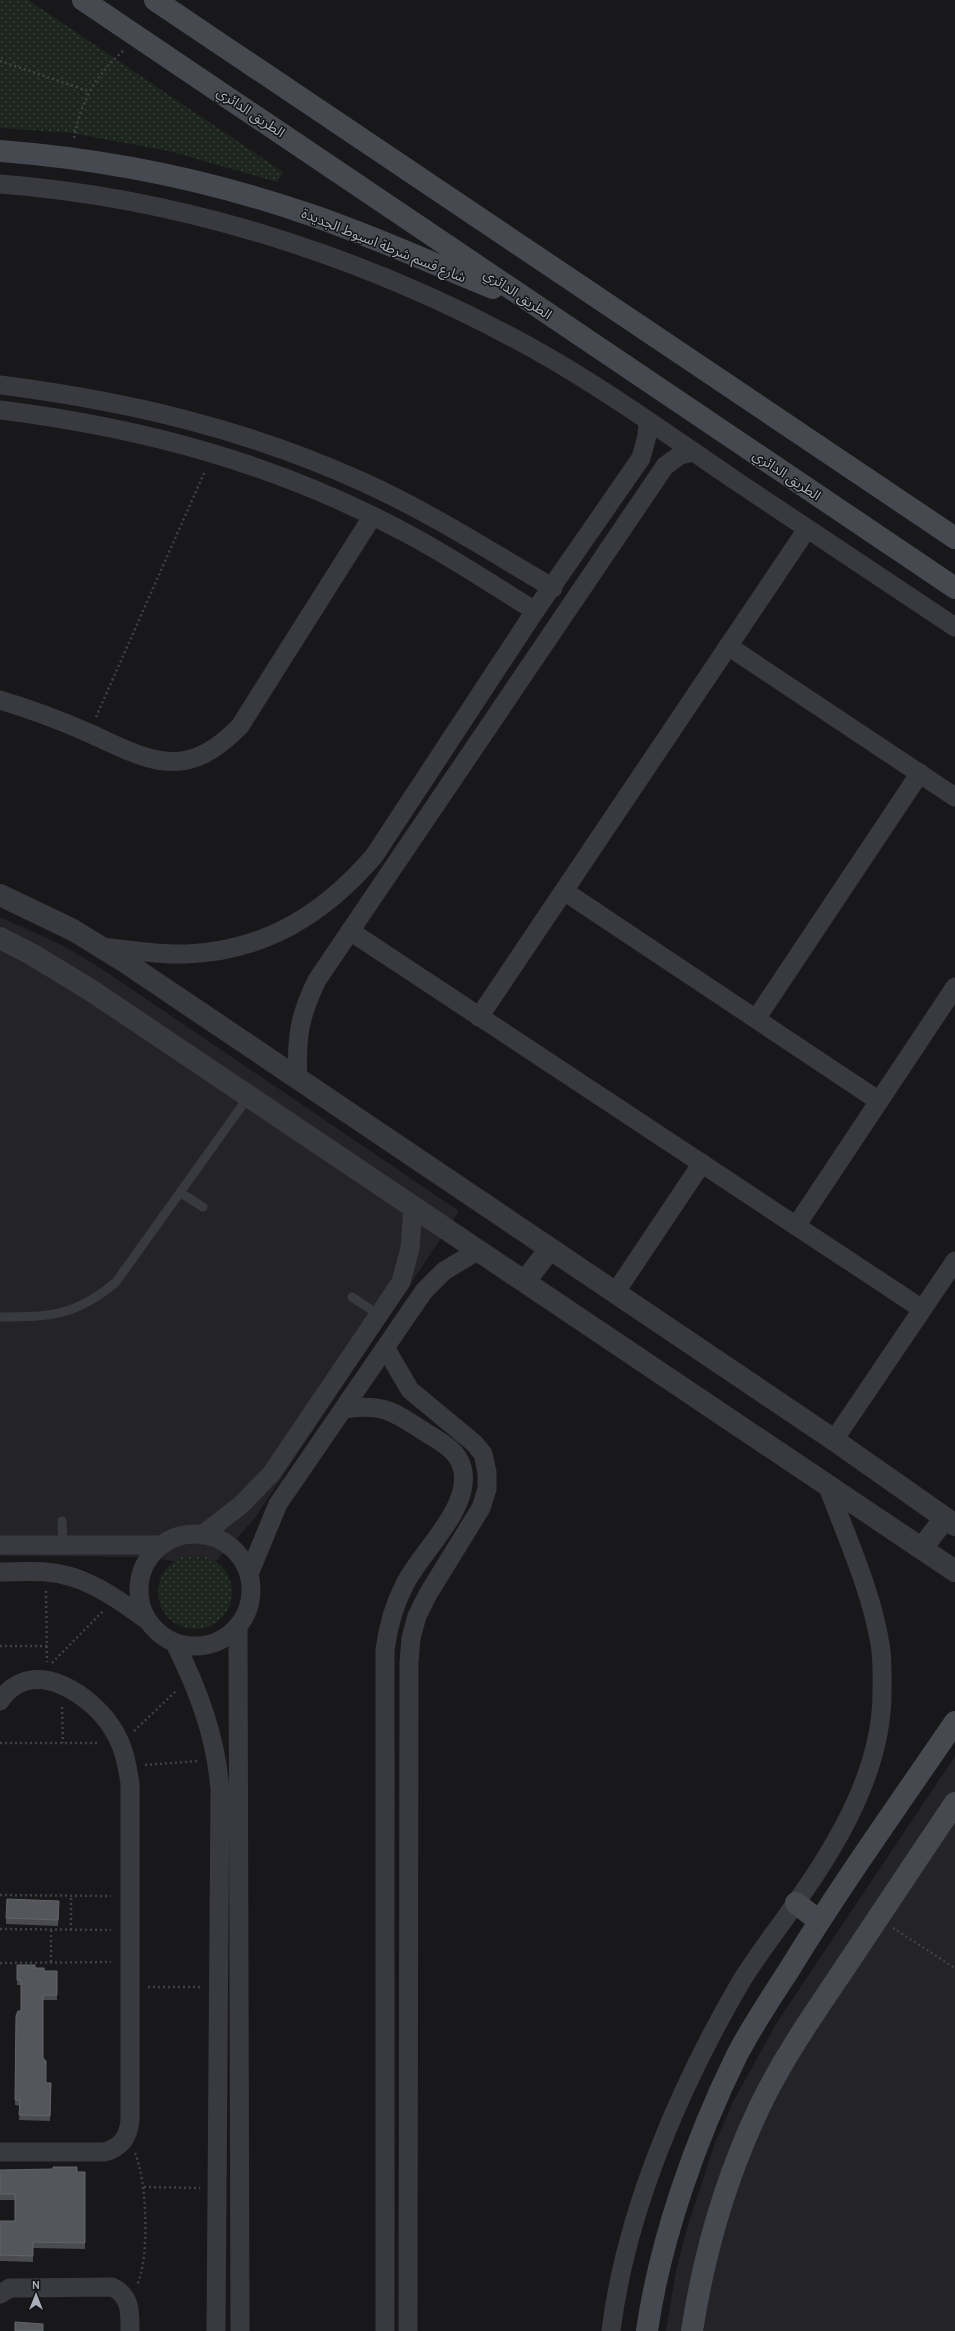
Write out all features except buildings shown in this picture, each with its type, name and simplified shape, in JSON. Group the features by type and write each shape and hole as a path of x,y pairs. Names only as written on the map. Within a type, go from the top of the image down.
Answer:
{"main road":[{"name":"الطريق الدائري","path":"83,0 955,588"},
{"path":"155,0 955,538"},
{"name":"شارع قسم شرطة اسيوط الجديدة","path":"0,151 73,159 171,176 239,193 307,213 373,237 531,303"},
{"path":"647,2331 651,2301 675,2212 720,2092 738,2054 819,1920 955,1722"},
{"path":"692,2331 706,2257 718,2212 744,2140 775,2077 798,2038 955,1803"},
{"path":"796,1903 819,1920"}],"street":[{"path":"0,184 96,195 162,207 282,241 339,260 408,288 502,333 554,361 648,421 955,627"},
{"path":"0,385 92,399 182,418 229,431 320,463 408,504 552,588"},
{"path":"88,424 92,399"},
{"path":"0,410 130,431 213,452 268,470 321,491 372,516 436,550 536,611"},
{"path":"102,947 156,953 186,954 217,951 248,944 276,933 304,919 330,901 352,880 374,856 643,451 648,421"},
{"path":"643,451 665,466"},
{"path":"298,1080 296,1046 300,1023 307,1001 317,980 665,466 680,455 694,452"},
{"path":"0,700 36,711 151,760 176,762 200,756 222,744 240,726 372,516"},
{"path":"479,1017 807,529"},
{"path":"728,646 955,797"},
{"path":"756,1019 920,773"},
{"path":"564,891 879,1101"},
{"path":"0,895 44,915 102,947 834,1440 950,1522 922,1548"},
{"path":"350,931 922,1310"},
{"path":"0,938 63,972 955,1571"},
{"path":"796,1226 955,987"},
{"path":"615,1292 702,1163"},
{"path":"202,1534 241,1505 271,1474 401,1282 410,1248 413,1206"},
{"path":"525,1281 550,1249"},
{"path":"249,1574 278,1504 434,1280 479,1250"},
{"path":"834,1440 955,1261"},
{"path":"386,1349 410,1390 431,1409 462,1432 482,1454 487,1472 487,1489 481,1508 428,1594 417,1616 411,1638 409,1671 408,2331"},
{"path":"344,1409 372,1406 384,1409 419,1428 454,1451 462,1466 464,1482 462,1495 453,1513 406,1582 396,1603 389,1624 385,1650 385,2331"},
{"path":"611,2331 627,2251 646,2190 671,2120 701,2053 744,1977 829,1853 858,1795 876,1742 882,1697 881,1645 872,1608 828,1487"},
{"path":"0,1572 46,1572 89,1583 116,1598 147,1620 164,1637 192,1646 210,1644 225,1637 238,1626 246,1614 250,1601 251,1588 249,1574 240,1557 226,1544 202,1534 188,1534 174,1538 162,1545 152,1554 144,1566 140,1579 141,1607 147,1620"},
{"path":"0,1544 162,1545"},
{"path":"238,1626 241,2132 240,2331"},
{"path":"176,1642 192,1676 207,1717 216,1760 220,1790 216,2331"},
{"path":"0,1701 11,1689 22,1683 47,1681 61,1684 87,1698 114,1731 120,1743 128,1767 130,1783 130,2121 126,2136 118,2147 105,2152 0,2152"},
{"path":"217,2132 241,2132"},
{"path":"0,2294 10,2288 104,2286 118,2290 128,2301 130,2331"}],"lane":[{"path":"0,1317 56,1315 87,1303 103,1293 116,1282 130,1265 249,1096"},
{"path":"181,1193 203,1207"},
{"path":"352,1297 379,1315"},
{"path":"62,1521 63,1544"}],"path":[{"path":"73,159 76,124 88,92 111,61 141,39"},
{"path":"0,61 88,92"},
{"path":"89,733 213,452"},
{"path":"46,1572 47,1668 116,1598"},
{"path":"0,1646 47,1646"},
{"path":"0,1743 120,1743 192,1676"},
{"path":"61,1684 63,1743"},
{"path":"128,1767 216,1760"},
{"path":"0,1895 130,1896"},
{"path":"71,1896 71,1930"},
{"path":"878,1918 955,1968"},
{"path":"0,1929 130,1930"},
{"path":"51,1930 51,1962"},
{"path":"0,1962 130,1961"},
{"path":"130,1987 218,1987"},
{"path":"126,2136 139,2160 144,2187 143,2268 135,2290 128,2301"},
{"path":"144,2187 217,2189"}],"shaded area":[{"path":"0,0 28,0 283,172 277,182 169,151 72,133 0,128"},
{"path":"0,917 62,945 102,969 459,1211 255,1518 201,1578 178,1562 151,1557 0,1556"},
{"path":"188,1555 202,1555 216,1561 226,1571 232,1585 230,1606 226,1613 216,1623 202,1629 188,1629 174,1623 164,1613 158,1599 158,1585 164,1571 174,1561"},
{"path":"955,1756 955,2331 666,2331 676,2271 687,2228 715,2143 733,2102 776,2024"}]}
